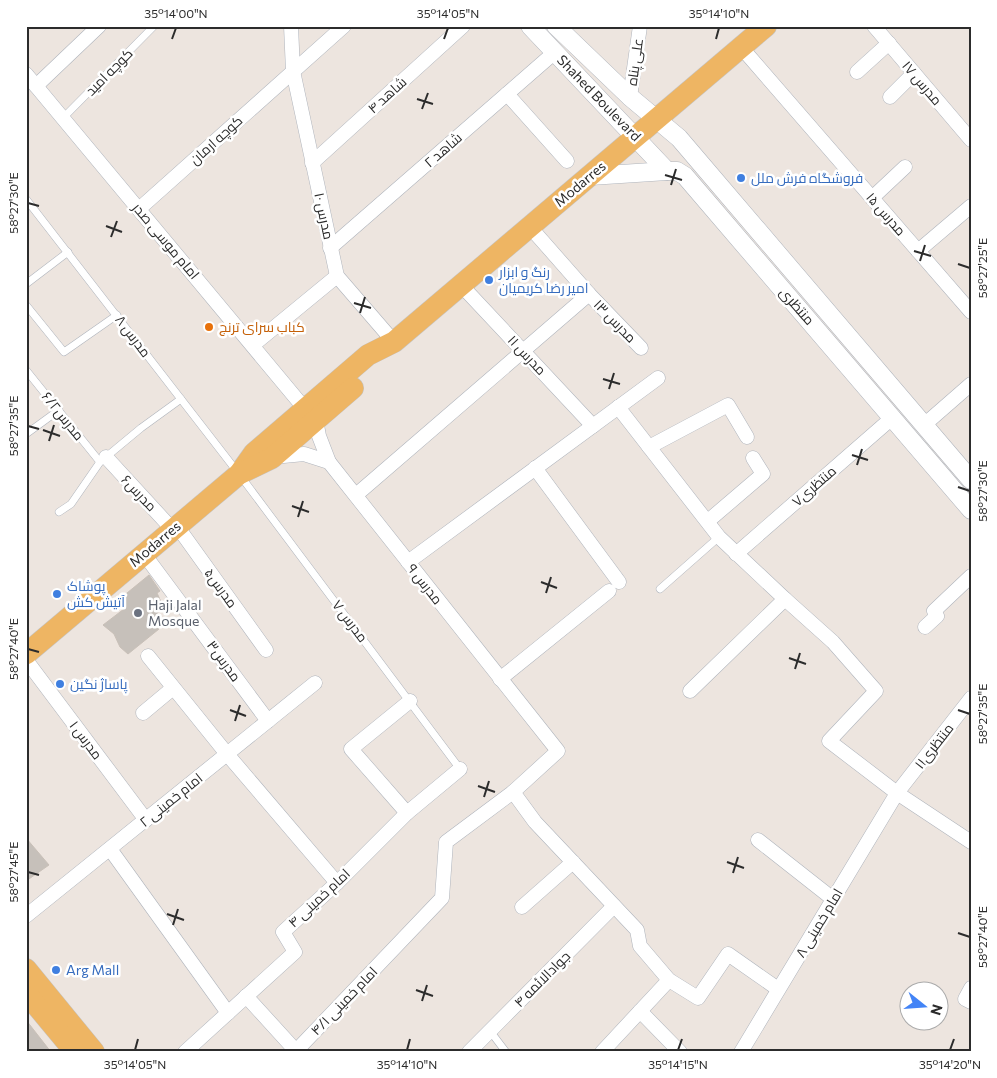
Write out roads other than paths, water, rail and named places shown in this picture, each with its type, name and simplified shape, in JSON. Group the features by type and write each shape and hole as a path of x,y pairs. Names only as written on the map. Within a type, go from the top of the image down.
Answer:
{"main road":[{"name":"Modarres","path":"26,654 239,474 272,458 368,355 394,342 766,26"},
{"name":"Modarres","path":"239,474 254,453 311,414"},
{"path":"26,968 94,1052"},
{"path":"28,997 75,1052"}],"street":[{"path":"36,86 99,26"},
{"name":"مدرس ۱۰","path":"291,26 293,71 337,276 394,342"},
{"name":"کوچه ارمان","path":"139,209 344,26"},
{"name":"شاهد ۴","path":"312,163 463,26"},
{"name":"Shahed Boulevard","path":"530,26 636,136 667,171"},
{"name":"Shahed Boulevard","path":"556,26 630,97 656,119"},
{"name":"علی پناه","path":"630,97 640,26"},
{"name":"مدرس ۱۷","path":"874,26 969,135"},
{"path":"857,72 889,43"},
{"name":"مدرس ۱۵","path":"742,47 971,312"},
{"name":"شاهد ۲","path":"330,248 555,52"},
{"path":"890,97 914,73"},
{"name":"امام موسی صدر","path":"26,74 311,414"},
{"path":"507,94 567,161"},
{"name":"منتظری","path":"656,119 679,138 971,480"},
{"path":"872,198 905,167"},
{"name":"منتظری","path":"590,176 667,171 677,171 685,176 971,510"},
{"path":"918,251 971,206"},
{"path":"725,222 739,209"},
{"name":"مدرس ۱۳","path":"530,226 589,294 641,348"},
{"path":"253,345 337,276"},
{"name":"مدرس ۱۱","path":"461,285 593,426"},
{"path":"356,495 589,294"},
{"path":"408,562 658,378"},
{"path":"924,425 971,384"},
{"path":"649,447 728,405 747,437"},
{"path":"618,407 708,521 719,538 833,642 876,691 829,741 897,793 971,842"},
{"path":"311,414 329,462"},
{"name":"منتظری۷","path":"736,554 892,418"},
{"path":"272,458 304,454 329,462"},
{"path":"708,521 763,474 753,458"},
{"name":"مدرس۶","path":"103,460 175,528"},
{"name":"مدرس ۹","path":"329,462 558,751 513,792"},
{"path":"500,679 614,587 535,468"},
{"name":"مدرس۵","path":"175,528 266,650"},
{"name":"مدرس۳","path":"144,554 268,721"},
{"path":"925,627 937,616 934,612 971,576"},
{"path":"690,691 785,599"},
{"path":"148,656 227,754 337,882"},
{"name":"مدرس ۱","path":"26,660 146,820"},
{"name":"امام خمینی ۲","path":"26,916 315,683"},
{"path":"142,712 173,688"},
{"name":"منتظری۱۱","path":"897,793 971,698"},
{"path":"407,813 351,749 410,701"},
{"name":"امام خمینی ۴","path":"185,1052 296,952 283,932 407,813 460,769"},
{"path":"513,792 535,822 637,930 640,946 669,980 698,998 728,954 778,989"},
{"name":"امام خمینی ۴/۱","path":"246,996 296,1051 442,898 446,842 513,792"},
{"name":"امام خمینی ۸","path":"741,1052 897,793"},
{"path":"758,840 833,899"},
{"path":"110,849 228,1013"},
{"path":"522,908 573,862"},
{"name":"جوادالائمه ۴","path":"469,1052 614,906"},
{"path":"602,1052 669,980"},
{"path":"971,988 965,999 971,1002"},
{"path":"640,1010 680,1052"}],"lane":[{"name":"کوچه امید","path":"63,118 154,26"},
{"name":"مدرس ۸","path":"26,199 239,474"},
{"path":"26,284 68,252"},
{"path":"26,305 64,352 117,315"},
{"name":"مدرس۶/۲","path":"26,370 58,410 103,460"},
{"path":"58,512 71,504 103,460 141,428 181,399"},
{"path":"26,434 58,410"},
{"name":"مدرس ۷","path":"239,474 460,769"},
{"path":"660,590 719,538"},
{"path":"490,1031 506,1052"}],"place":[{"name":"فروشگاه فرش ملل","path":"741,178"},
{"name":"رنگ و ابزار امیر رضا کریمیان","path":"489,280"},
{"name":"کباب سرای ترنج","path":"209,327"},
{"name":"پوشاک آتیش کش","path":"57,594"},
{"name":"Haji Jalal Mosque","path":"138,613"},
{"name":"پاساژ نگین","path":"60,684"},
{"name":"Arg Mall","path":"56,970"}]}
